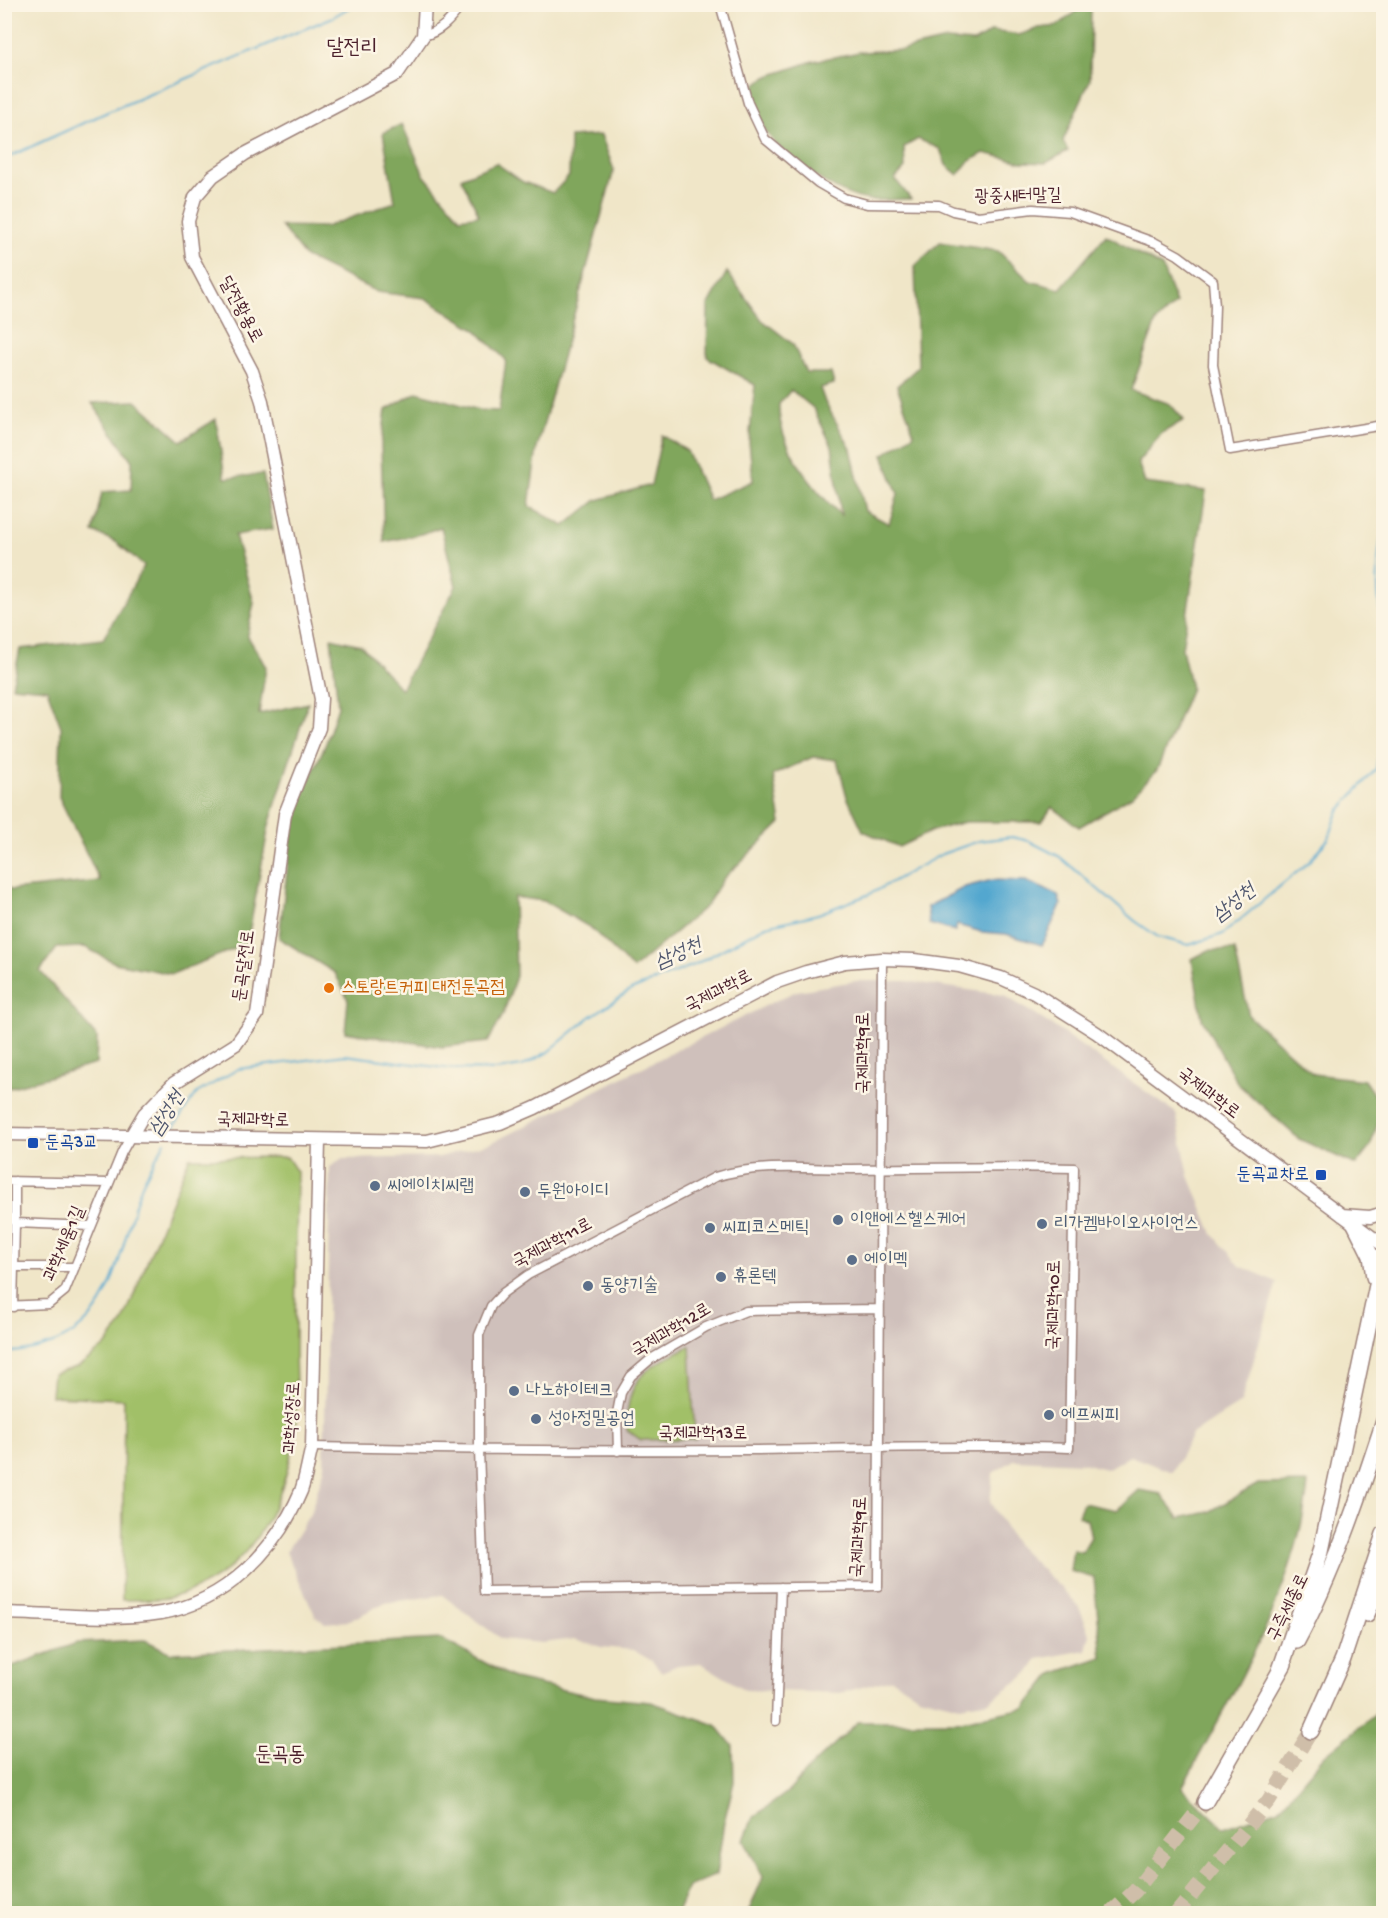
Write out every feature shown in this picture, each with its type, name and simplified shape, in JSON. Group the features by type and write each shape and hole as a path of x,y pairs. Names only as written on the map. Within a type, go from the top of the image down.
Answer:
{"highway":[{"path":"1349,1220 1371,1256 1375,1294"},
{"path":"1279,1673 1323,1541 1383,1252"},
{"name":"구즉세종로","path":"1205,1802 1312,1613 1370,1463 1383,1420"},
{"path":"1343,1659 1383,1534"},
{"path":"1311,1731 1383,1576"}],"street":[{"path":"425,4 423,36 433,33 447,23 463,4"},
{"name":"광중새터말길","path":"720,4 755,123 765,139 784,157 836,193 867,204 939,205 953,211 978,216 1033,209 1070,213 1156,243 1178,255 1213,281 1215,306 1213,365 1230,450 1383,425"},
{"name":"달전황용로","path":"310,750 319,728 321,699 262,401 252,370 192,257 188,221 195,197 213,176 245,154 397,74 423,36"},
{"name":"둔곡달전로","path":"131,1136 144,1114 174,1083 236,1044 257,1015 285,814 310,750"},
{"name":"국제과학로","path":"4,1134 427,1141 500,1123 535,1108 777,982 845,962 882,958 914,960 959,966 1001,978 1034,993 1097,1034 1383,1246"},
{"name":"국제과학9로","path":"479,1450 484,1591 878,1586 882,958"},
{"name":"과학세움1길","path":"9,1307 38,1307 57,1300 65,1291 109,1183 131,1136"},
{"name":"과학성장로","path":"4,1613 145,1614 173,1610 211,1596 250,1566 283,1525 301,1490 312,1447 320,1140"},
{"name":"국제과학10로","path":"879,1449 1069,1448 1074,1168 880,1168"},
{"name":"국제과학11로","path":"479,1450 479,1335 491,1306 515,1283 694,1188 733,1171 880,1168"},
{"name":"과학세움1길","path":"4,1181 109,1183"},
{"path":"9,1307 14,1267 15,1181"},
{"path":"1349,1220 1383,1213"},
{"path":"15,1223 91,1226"},
{"path":"14,1267 75,1267"},
{"name":"국제과학12로","path":"618,1451 617,1413 621,1393 631,1376 651,1359 706,1327 746,1311 879,1309"},
{"name":"국제과학13로","path":"312,1447 618,1451 879,1449"},
{"path":"776,1721 782,1587"}],"shaded area":[{"path":"855,981 906,981 1004,995 1056,1028 1176,1113 1189,1176 1213,1234 1240,1266 1277,1282 1241,1403 1193,1433 1172,1472 1130,1456 1106,1469 1082,1463 1014,1460 993,1473 990,1502 1015,1543 1078,1605 1090,1634 1086,1650 1038,1659 1028,1674 989,1701 960,1706 919,1696 892,1679 840,1693 745,1690 701,1663 678,1665 661,1672 652,1661 633,1650 601,1647 575,1639 542,1643 501,1639 442,1595 384,1603 349,1621 325,1623 316,1617 286,1552 310,1514 324,1470 330,1167 342,1159 439,1157 491,1143 783,997 797,991"}],"green space":[{"path":"1084,5 1091,5 1090,80 1063,141 1068,151 1046,163 1022,162 984,153 968,162 958,175 946,165 940,149 918,139 904,147 905,168 895,179 911,199 869,200 841,191 810,173 772,139 760,119 751,88 766,77 813,61 860,52 903,50 946,40 974,42 992,31 1019,35 1039,28 1057,26"},
{"path":"402,124 424,175 460,218 479,215 461,178 496,163 523,182 553,193 569,176 570,137 601,135 614,170 537,448 529,506 564,526 597,500 651,485 662,435 687,451 709,500 753,481 749,442 755,385 707,357 708,306 727,272 762,320 793,344 806,373 831,373 834,384 820,388 825,402 851,449 865,511 889,524 898,494 883,455 914,434 897,386 918,367 915,266 940,242 998,251 1030,281 1060,289 1106,235 1162,267 1176,303 1156,322 1131,390 1170,404 1184,420 1162,433 1138,462 1145,483 1206,491 1182,649 1191,688 1157,770 1132,796 1079,827 1052,807 1042,822 965,822 932,831 899,847 863,831 847,797 837,760 813,757 773,775 781,823 723,879 707,905 633,969 591,928 544,901 514,897 516,976 503,1015 488,1042 442,1047 345,1032 348,1000 335,973 279,938 294,814 326,743 338,706 331,638 361,645 401,689 456,586 441,527 384,542 381,445 386,410 417,392 479,410 499,411 506,360 475,329 425,298 377,292 305,257 281,226 325,227 395,202 383,133","holes":["791,390 813,408 832,446 841,515 819,493 799,465 790,450 780,419 779,404"]},
{"path":"136,401 181,441 216,419 225,478 263,474 273,529 235,535 254,603 247,635 266,667 259,714 308,703 269,825 247,944 172,974 115,963 85,947 57,948 40,971 97,1037 96,1064 5,1089 5,885 11,890 100,881 59,797 61,727 47,689 12,686 20,649 103,639 144,566 116,542 93,532 102,492 131,490 132,461 92,403"},
{"path":"1209,950 1235,950 1249,1016 1313,1074 1364,1080 1383,1108 1370,1147 1356,1165 1299,1139 1238,1084 1202,1019 1192,959"},
{"path":"287,1157 297,1172 296,1409 293,1445 279,1495 255,1540 239,1559 220,1575 198,1588 172,1597 122,1600 124,1399 51,1396 53,1374 79,1366 105,1346 123,1322 189,1158"},
{"path":"690,1346 695,1439 641,1440 627,1430 627,1412 635,1385 651,1368"},
{"path":"1308,1483 1302,1523 1277,1602 1241,1678 1182,1788 1224,1828 1279,1809 1324,1756 1383,1708 1383,1913 748,1913 763,1877 744,1840 753,1818 790,1790 810,1767 858,1722 957,1722 1025,1708 1052,1674 1102,1657 1094,1578 1070,1571 1073,1550 1082,1552 1091,1537 1087,1520 1078,1515 1083,1503 1117,1510 1139,1490 1161,1494 1179,1518 1209,1512 1258,1484"},
{"path":"441,1639 515,1679 595,1697 651,1702 716,1725 733,1746 734,1782 724,1822 716,1875 688,1887 677,1913 5,1913 4,1672 10,1667 77,1643 145,1640 171,1653"}],"water":[{"path":"992,880 1026,881 1058,895 1061,905 1042,945 1006,934 982,932 957,925 955,931 929,924 927,907 965,887"}],"waterway":[{"path":"4,159 112,110 333,17 355,4"},
{"name":"삼성천","path":"1384,526 1379,553 1378,579 1379,605 1384,632"},
{"name":"삼성천","path":"170,1132 197,1093 238,1069 345,1055 452,1069 497,1070 522,1066 548,1052 590,1017 631,990 694,965 766,926 818,914 870,894 942,854 979,841 1012,837 1029,841 1060,857 1135,921 1158,937 1189,945 1223,934 1309,862 1329,838 1338,812 1376,769 1384,729"},
{"name":"삼성천","path":"4,1352 18,1352 40,1347 66,1337 85,1323 100,1305 119,1260 141,1187 165,1142"}],"tunnel":[{"path":"1176,1914 1269,1800 1311,1731"},
{"path":"1110,1914 1135,1891 1205,1802"}],"place":[{"name":"스토랑트커피 대전둔곡점","path":"329,988"},
{"name":"둔곡3교","path":"33,1143"},
{"name":"둔곡교차로","path":"1321,1175"},
{"name":"씨에이치씨랩","path":"375,1186"},
{"name":"두원아이디","path":"525,1192"},
{"name":"이앤에스헬스케어","path":"838,1220"},
{"name":"리가켐바이오사이언스","path":"1042,1224"},
{"name":"씨피코스메틱","path":"710,1228"},
{"name":"에이멕","path":"852,1260"},
{"name":"휴론텍","path":"721,1277"},
{"name":"동양기술","path":"588,1286"},
{"name":"나노하이테크","path":"514,1391"},
{"name":"에프씨피","path":"1049,1415"},
{"name":"성아정밀공업","path":"536,1419"}],"district":[{"name":"달전리","path":"352,49"},
{"name":"둔곡동","path":"280,1756"}]}
